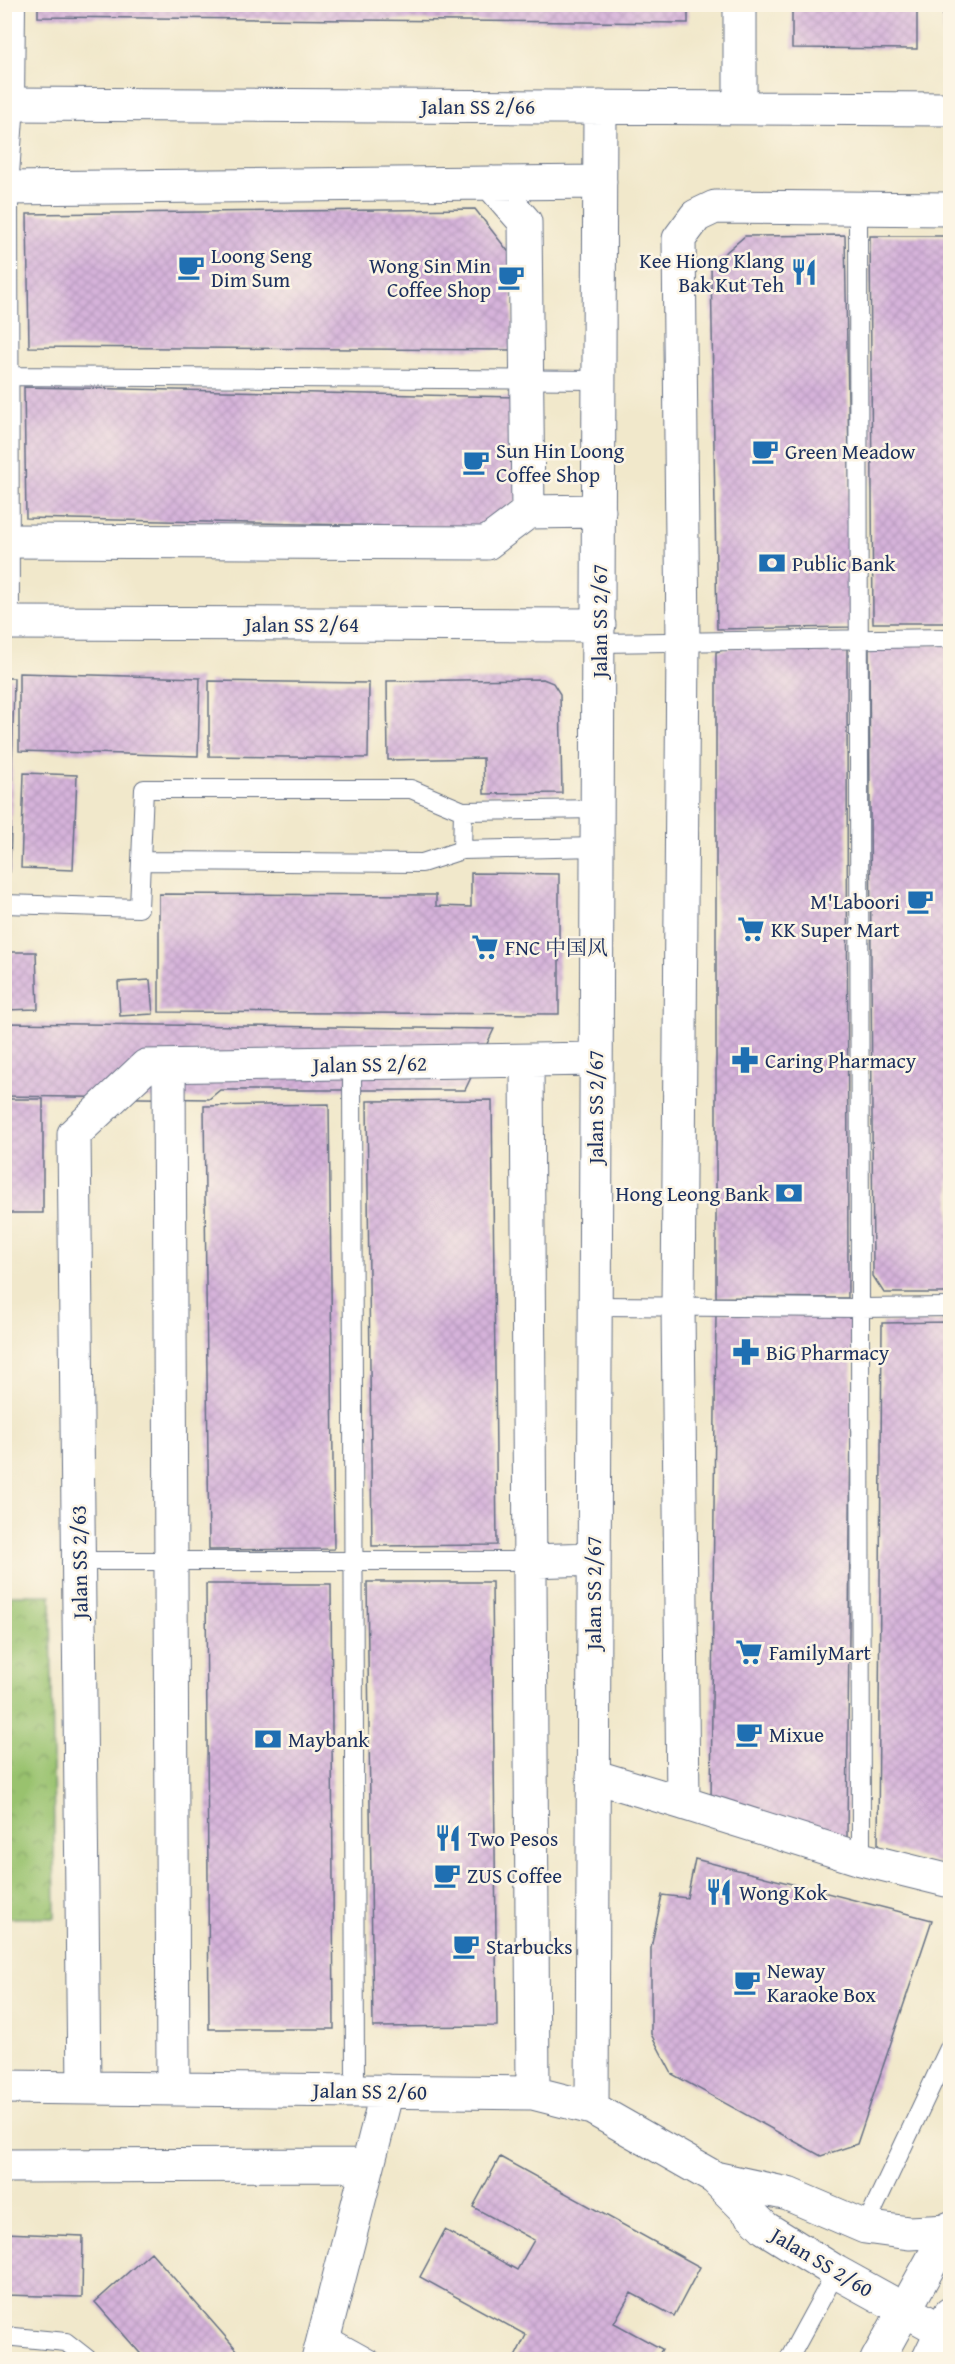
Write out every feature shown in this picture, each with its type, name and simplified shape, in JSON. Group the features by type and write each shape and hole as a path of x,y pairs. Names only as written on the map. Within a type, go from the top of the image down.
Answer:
{"street":[{"path":"740,4 740,108"},
{"name":"Jalan SS 2/66","path":"10,104 951,109"},
{"name":"Jalan SS 2/67","path":"592,2108 600,107"},
{"path":"7,188 600,182"},
{"path":"492,183 525,222 528,512"},
{"path":"683,1803 678,1307 683,642 679,239 696,216 715,207 951,209"},
{"path":"7,541 487,543 528,512 600,511"},
{"name":"Jalan SS 2/64","path":"7,623 599,634"},
{"name":"Jalan SS 2/62","path":"157,1066 527,1062 595,1059"},
{"path":"527,1062 533,2093"},
{"path":"157,1066 171,1561 173,2088"},
{"name":"Jalan SS 2/63","path":"84,2088 74,1134 157,1066"},
{"path":"530,1561 594,1559"},
{"path":"593,1776 861,1859 951,1881"},
{"name":"Jalan SS 2/60","path":"4,2087 533,2093 592,2108 715,2178 765,2228 940,2335"},
{"path":"322,2347 387,2091"},
{"path":"4,2166 367,2165"},
{"name":"Jalan SS 2/60","path":"715,2178 788,2194 866,2227 909,2233 950,2230"},
{"path":"877,2360 950,2230"}],"lane":[{"path":"7,623 7,188 16,4"},
{"path":"858,209 861,1859"},
{"path":"7,376 600,380"},
{"path":"599,634 683,642 951,639"},
{"path":"4,904 139,908 144,789 411,789 463,811 598,809"},
{"path":"462,850 463,811"},
{"path":"141,861 422,862 462,850 597,847"},
{"path":"352,1064 355,2090"},
{"path":"595,1306 860,1308 951,1306"},
{"path":"79,1561 530,1561"},
{"path":"866,2227 951,2046"},
{"path":"788,2360 836,2272"},
{"path":"4,2336 66,2342 89,2360"},
{"path":"322,2347 372,2360"}],"green space":[{"path":"4,1595 51,1595 55,1918 5,1918"}],"building":[{"path":"38,4 688,4 688,23 38,17"},
{"path":"792,4 917,4 917,49 792,48"},
{"path":"943,4 950,4 950,36 943,36"},
{"path":"475,209 511,255 513,350 29,347 27,214"},
{"path":"845,235 852,627 717,629 711,265 745,236"},
{"path":"870,236 950,236 950,623 873,623"},
{"path":"24,387 523,397 523,495 486,528 26,518"},
{"path":"869,645 950,645 950,1293 884,1293 873,1276"},
{"path":"735,647 847,648 848,1298 716,1297 716,652"},
{"path":"19,673 200,678 198,756 19,751"},
{"path":"4,678 14,678 10,872 4,871"},
{"path":"543,679 553,683 560,694 562,793 484,794 483,758 388,760 387,681"},
{"path":"209,681 369,683 368,758 209,756"},
{"path":"24,773 77,775 73,870 21,868"},
{"path":"471,873 559,874 559,1014 159,1012 159,894 436,895 436,906 471,907"},
{"path":"4,952 36,952 38,1009 4,1010"},
{"path":"150,980 153,1014 120,1016 118,982"},
{"path":"4,1023 494,1029 465,1090 220,1090 209,1099 4,1096"},
{"path":"4,1099 43,1099 43,1213 4,1213"},
{"path":"492,1100 497,1545 372,1546 367,1101"},
{"path":"329,1104 334,1549 209,1550 204,1106"},
{"path":"716,1312 852,1316 847,1838 711,1803"},
{"path":"950,1322 950,1866 878,1846 882,1323"},
{"path":"367,1582 492,1582 497,2026 373,2027"},
{"path":"206,1584 331,1584 334,2029 209,2029"},
{"path":"695,1859 932,1920 857,2144 821,2156 672,2074 651,2034 651,1948 662,1895 687,1898"},
{"path":"500,2157 700,2267 674,2316 631,2293 614,2323 662,2349 656,2360 519,2360 515,2357 526,2335 420,2277 445,2230 517,2270 534,2240 473,2207"},
{"path":"4,2233 83,2236 82,2297 4,2295"},
{"path":"151,2252 237,2350 226,2360 146,2360 95,2302"}],"place":[{"name":"Loong Seng Dim Sum","path":"191,267"},
{"name":"Kee Hiong Klang Bak Kut Teh","path":"804,272"},
{"name":"Wong Sin Min Coffee Shop","path":"511,277"},
{"name":"Green Meadow","path":"765,451"},
{"name":"Sun Hin Loong Coffee Shop","path":"476,462"},
{"name":"Public Bank","path":"772,563"},
{"name":"M'Laboori","path":"920,901"},
{"name":"KK Super Mart","path":"751,929"},
{"name":"FNC 中国风","path":"485,947"},
{"name":"Caring Pharmacy","path":"745,1060"},
{"name":"Hong Leong Bank","path":"789,1193"},
{"name":"BiG Pharmacy","path":"746,1352"},
{"name":"FamilyMart","path":"749,1652"},
{"name":"Mixue","path":"749,1734"},
{"name":"Maybank","path":"268,1739"},
{"name":"Two Pesos","path":"448,1838"},
{"name":"ZUS Coffee","path":"447,1875"},
{"name":"Wong Kok","path":"719,1892"},
{"name":"Starbucks","path":"466,1946"},
{"name":"Neway Karaoke Box","path":"747,1982"}]}
